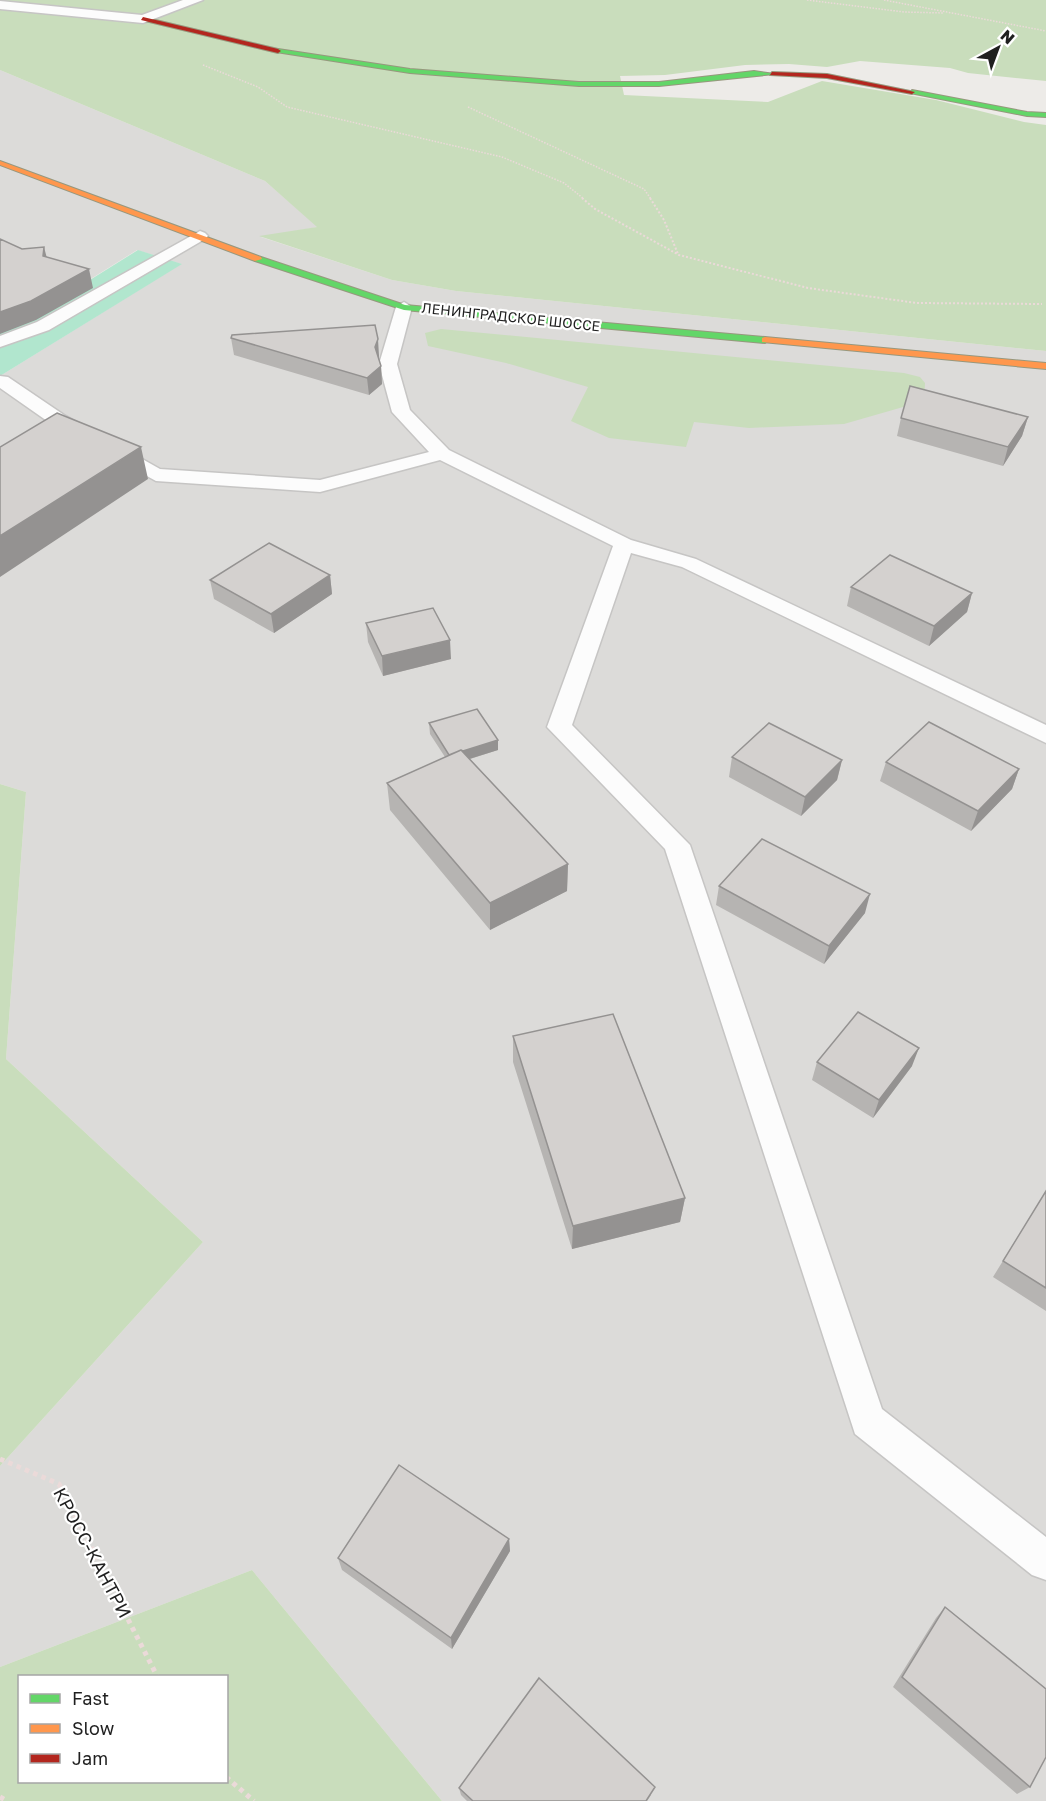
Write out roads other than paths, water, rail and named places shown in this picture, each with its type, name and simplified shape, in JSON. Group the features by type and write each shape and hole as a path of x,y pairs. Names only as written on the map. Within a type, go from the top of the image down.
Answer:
{"street":[{"path":"142,19 196,0"},
{"path":"0,5 142,19 266,49 410,71 579,84 659,84 754,73 827,76 1027,114 1046,115"},
{"name":"ЛЕНИНГРАДСКОЕ ШОССЕ","path":"0,163 285,269 404,307 1046,366"}],"lane":[{"path":"0,342 43,327 200,236"},
{"path":"404,307 388,364 401,412 442,454 624,544 689,563 1046,735"},
{"path":"2,381 57,419 156,475 320,486 442,454"},
{"path":"624,544 559,727 677,844 868,1421 1046,1561"}]}
